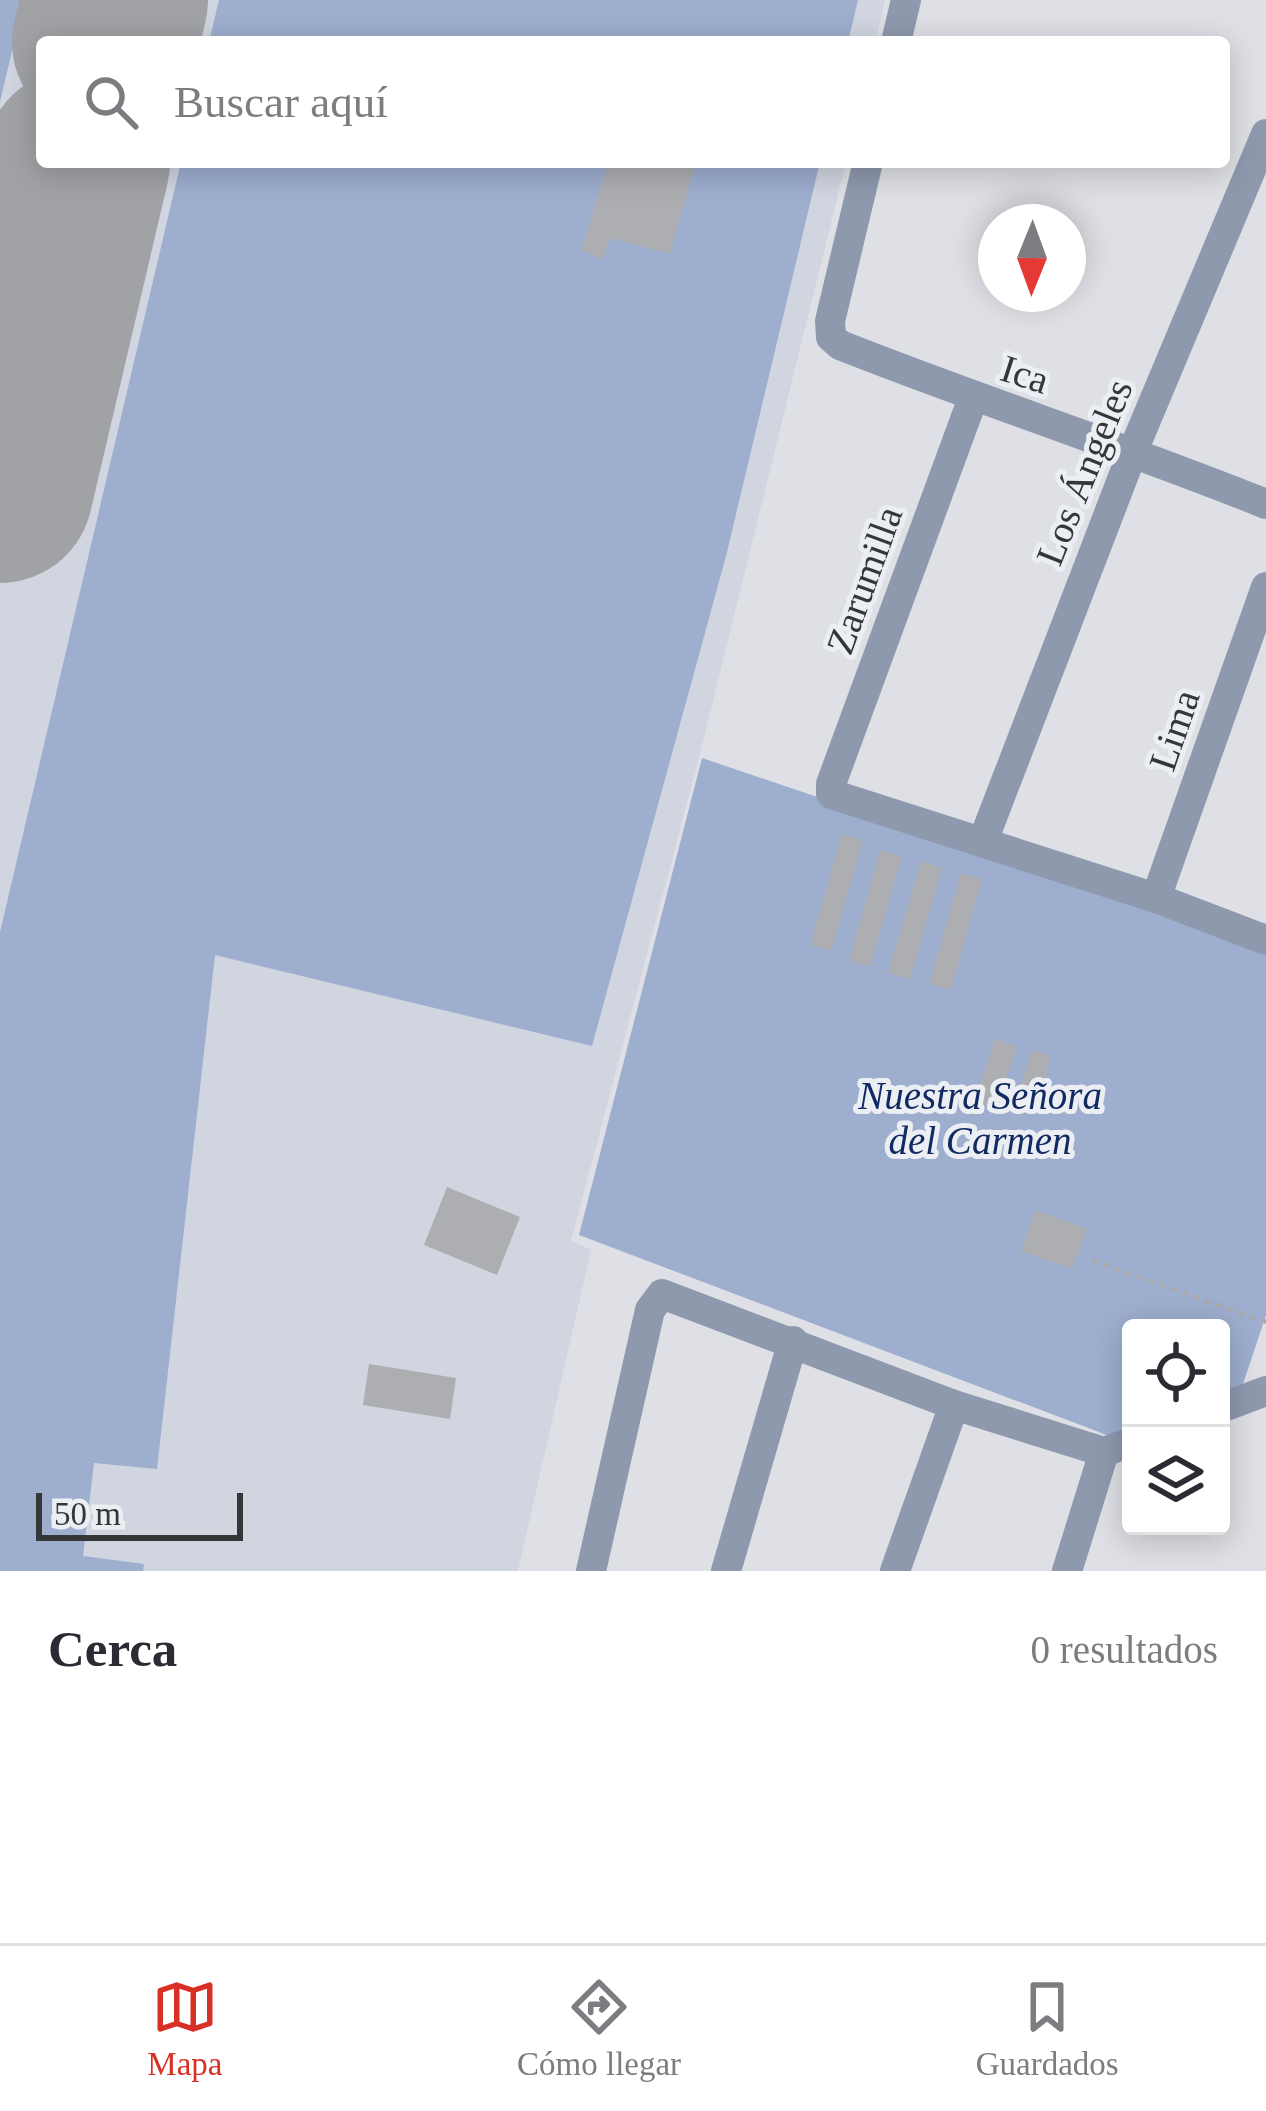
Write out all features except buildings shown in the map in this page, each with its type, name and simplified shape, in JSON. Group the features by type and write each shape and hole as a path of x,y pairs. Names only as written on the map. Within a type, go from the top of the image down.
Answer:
{"street":[{"path":"897,36 906,0"},
{"name":"Los Ángeles","path":"983,842 1133,451 1266,134"},
{"name":"Ica","path":"867,168 830,322 831,337 840,345 1266,504"},
{"name":"Zarumilla","path":"973,398 830,789 831,794 983,842"},
{"name":"Lima","path":"1156,898 1266,587"},
{"path":"983,842 1156,898 1266,940"},
{"path":"591,1571 650,1310 662,1294 955,1405 1117,1447 1066,1571"},
{"path":"726,1571 793,1341"},
{"path":"1230,1404 1266,1390"},
{"path":"895,1571 955,1405"}],"path":[{"path":"1092,1260 1266,1322"}],"shaded area":[{"path":"0,0 885,0 876,36 36,36 36,168 845,168 701,750 571,1241 591,1250 518,1571 0,1571"}],"green space":[{"path":"0,0 24,0 0,102"},
{"path":"219,0 858,0 849,36 210,36"},
{"path":"180,168 819,168 726,556 592,1046 215,955 157,1469 94,1463 83,1556 144,1564 143,1571 0,1571 0,932"},
{"name":"Nuestra Señora del Carmen","path":"702,758 1266,949 1266,1315 1241,1390 1230,1394 1230,1319 1122,1319 1122,1433 1112,1437 579,1235"}],"runway":[{"path":"106,36 115,0"},
{"path":"0,490 76,168"}]}
